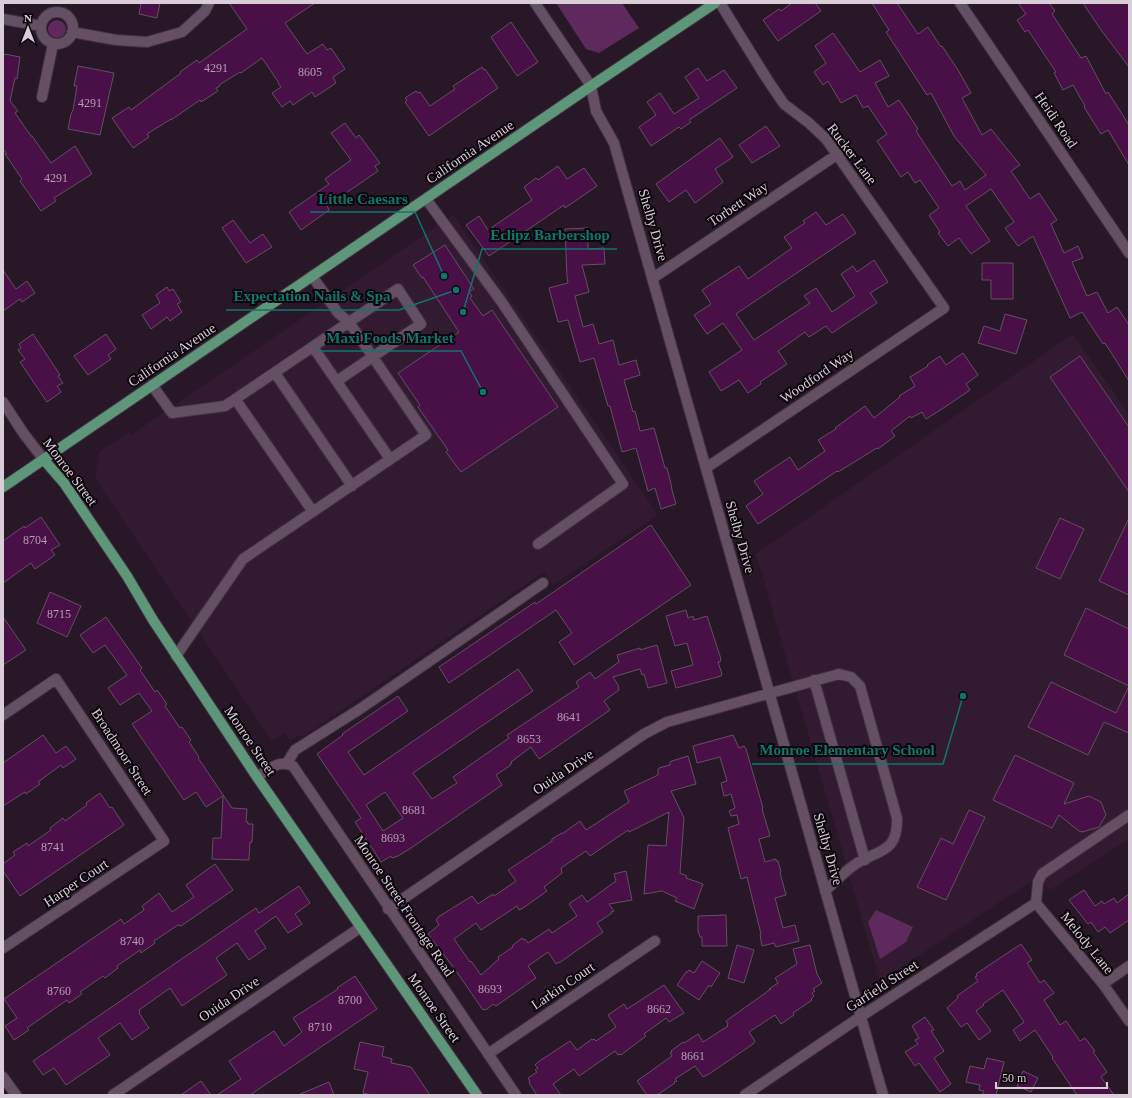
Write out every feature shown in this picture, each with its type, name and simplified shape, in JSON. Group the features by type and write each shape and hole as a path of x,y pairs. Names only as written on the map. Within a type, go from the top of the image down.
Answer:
{"main road":[{"name":"California Avenue","path":"3,487 715,3"},
{"name":"Monroe Street","path":"44,460 64,483 126,576 152,620 257,777 477,1095"}],"street":[{"path":"72,32 116,40 147,42 182,32 204,11 209,3"},
{"name":"Shelby Drive","path":"535,3 591,86 596,111 614,143 883,1095"},
{"name":"Rucker Lane","path":"720,3 784,104 826,139 838,154 944,308"},
{"name":"Heidi Road","path":"960,3 1129,253"},
{"path":"60,8 64,14 69,17 73,27 72,32 67,41 53,44 42,35 41,26 45,17 60,8"},
{"path":"3,19 41,26"},
{"path":"42,97 53,44"},
{"name":"Torbett Way","path":"653,278 838,154"},
{"path":"426,199 501,301 622,484 538,544"},
{"path":"176,656 243,560 426,435 349,322 338,313 312,276"},
{"path":"152,385 172,413 225,406 398,290 421,324 337,381"},
{"name":"Woodford Way","path":"706,468 944,308"},
{"path":"313,347 390,460"},
{"path":"275,373 352,486"},
{"path":"236,400 313,512"},
{"name":"Monroe Street","path":"3,402 24,434 44,460"},
{"path":"257,777 280,763 287,763 295,750 360,709 543,583"},
{"name":"Ouida Drive","path":"388,909 644,734 667,722 839,674 851,677 860,686 897,818 898,830 894,840 885,850 853,866 825,891"},
{"name":"Broadmoor Street","path":"3,714 56,679 164,841"},
{"path":"814,680 865,860"},
{"name":"Monroe Street Frontage Road","path":"287,763 293,766 388,909 516,1095"},
{"path":"1036,903 1038,882 1042,874 1129,815"},
{"name":"Harper Court","path":"3,948 164,841"},
{"name":"Melody Lane","path":"1036,903 1102,984 1129,1022"},
{"name":"Garfield Street","path":"745,1095 860,1017 1036,903"},
{"name":"Ouida Drive","path":"113,1095 361,927"},
{"name":"Larkin Court","path":"488,1054 655,941"},
{"path":"1102,984 1129,966"},
{"path":"3,1077 16,1095"}],"shaded area":[{"path":"556,3 622,3 639,28 599,53 586,49"},
{"path":"57,20 63,23 66,29 63,35 57,38 51,35 48,29 51,23"},
{"path":"453,215 658,515 553,585 544,572 304,736 298,736 290,741 284,733 272,741 95,478 99,452 129,432 131,435"},
{"path":"1073,334 1129,415 1129,839 1050,890 1036,878 880,981 756,554"},
{"path":"876,910 913,927 906,942 880,959 868,922"}],"building":[{"path":"141,3 160,3 157,18 139,14"},
{"path":"229,3 315,3 285,23 307,54 323,44 327,50 331,48 345,69 333,77 336,83 315,97 312,92 293,105 290,101 282,107 272,93 281,87 262,58 241,73 240,72 219,85 220,86 216,88 218,91 201,102 200,100 147,134 149,137 133,148 112,118 129,107 131,110 197,60 199,63 247,29"},
{"path":"792,3 815,3 821,11 778,41 763,20 779,9 781,11"},
{"path":"872,3 897,3 918,34 928,27 958,70 971,93 962,98 982,135 991,129 1020,165 1011,171 1030,199 1039,193 1057,220 1051,224 1064,253 1078,246 1083,258 1072,262 1087,296 1097,292 1108,313 1117,307 1129,325 1129,381 1105,343 1103,344 1082,312 1070,318 1033,236 1018,246 1005,228 1014,222 991,189 966,206 990,241 971,254 959,238 948,246 938,233 940,232 929,215 939,208 920,180 915,183 908,172 901,177 877,141 887,134 868,106 863,108 856,95 841,103 828,81 823,85 814,72 826,63 815,46 833,33 860,72 880,60 889,76 875,83 888,107 899,100 918,129 916,131 952,186 960,181 965,190 986,175 954,136 931,93 927,95 886,32 889,30"},
{"path":"1018,3 1049,3 1055,11 1052,14 1081,58 1086,56 1106,94 1108,92 1129,125 1129,165 1108,130 1101,134 1084,107 1085,106 1073,85 1063,90 1054,73 1056,72 1028,30 1025,32 1017,20 1026,14"},
{"path":"1083,3 1129,3 1129,67 1101,30"},
{"path":"511,22 538,62 517,76 491,37"},
{"path":"5,54 20,57 17,79 15,78 10,101 18,111 15,113 31,136 51,163 75,146 92,174 54,198 56,201 41,211 20,181 22,179 3,149 3,55"},
{"path":"78,66 114,73 100,135 68,129 77,86 74,86"},
{"path":"482,67 498,88 429,136 405,102 407,100 405,98 416,91 418,93 420,92 430,106 455,89 453,86"},
{"path":"698,68 707,81 724,70 737,88 689,120 691,122 681,129 679,127 651,146 639,127 656,115 647,102 660,93 674,114 699,98 685,77"},
{"path":"345,123 356,138 359,135 380,163 375,166 378,171 327,206 329,210 301,230 289,212 329,184 325,179 351,160 331,133"},
{"path":"766,126 780,146 752,163 739,145"},
{"path":"720,138 733,157 715,169 723,182 695,203 686,190 669,202 656,184"},
{"path":"558,166 567,179 584,168 597,186 565,208 564,205 489,256 466,225 479,216 488,230 532,200 524,187 536,178 538,180"},
{"path":"816,212 826,225 843,214 856,233 736,314 754,340 810,303 804,296 816,288 832,312 855,296 841,274 853,266 857,272 874,260 888,282 870,293 877,303 832,333 826,326 809,337 805,332 778,351 787,364 760,382 761,384 748,393 739,380 721,391 709,372 742,350 723,323 707,334 694,315 711,304 702,290 739,266 748,279 792,248 784,237 805,223 803,221"},
{"path":"233,220 250,243 263,234 272,247 246,263 222,228"},
{"path":"588,228 588,249 604,248 605,264 582,265 589,292 575,296 583,327 593,324 599,344 613,340 619,365 636,360 640,375 624,380 633,412 635,411 640,431 654,428 665,468 667,468 676,504 661,509 655,488 648,491 636,448 622,452 610,406 608,406 594,358 580,362 568,320 558,322 549,288 568,283 565,229"},
{"path":"445,245 474,289 469,292 472,296 470,298 483,316 492,310 558,407 461,472 446,452 448,450 418,407 420,405 398,373 459,332 423,277 422,278 413,265"},
{"path":"982,263 1013,263 1013,299 991,299 991,280 982,280"},
{"path":"3,270 16,289 27,281 35,293 22,302 20,299 3,311"},
{"path":"167,287 169,291 173,289 181,302 177,304 182,312 170,321 167,317 151,329 142,315 160,303 156,295"},
{"path":"1005,314 1027,320 1016,354 978,343 984,326 1000,331"},
{"path":"33,334 60,375 58,376 63,383 57,386 61,392 47,402 20,362 25,359 18,350 21,348 19,344"},
{"path":"106,334 116,349 108,355 111,359 88,375 74,356"},
{"path":"963,353 978,375 966,384 970,390 926,419 922,412 911,418 910,416 891,431 895,436 878,449 877,448 838,472 837,471 758,524 746,506 763,494 754,481 790,457 798,470 825,451 818,440 836,429 835,428 865,406 874,418 900,397 899,396 915,386 910,377 928,366 927,365 940,356 946,365"},
{"path":"1080,356 1129,427 1129,492 1050,377"},
{"path":"41,517 60,545 51,550 55,555 35,569 31,563 3,583 3,541 24,526 25,528"},
{"path":"1060,518 1084,529 1060,579 1036,568"},
{"path":"1129,518 1129,595 1099,581"},
{"path":"651,525 691,585 574,665 559,642 572,633 556,610 449,683 439,667 535,602 536,604"},
{"path":"50,592 81,606 67,637 37,623"},
{"path":"1086,608 1129,629 1129,686 1064,655"},
{"path":"686,610 688,618 693,616 694,620 707,616 721,659 720,662 718,662 722,674 721,676 676,688 671,671 693,665 687,643 675,646 666,616"},
{"path":"3,617 26,650 3,665"},
{"path":"106,617 142,668 140,670 155,692 157,690 167,704 165,706 180,728 182,727 191,740 189,742 199,757 198,758 232,808 247,809 246,822 248,822 248,824 253,824 249,860 212,859 213,838 221,838 223,796 206,807 196,792 184,800 132,724 152,711 139,693 120,705 108,688 127,675 105,645 93,653 80,635"},
{"path":"657,645 667,683 648,688 644,674 642,675 640,669 613,677 619,690 604,701 610,710 539,759 531,747 511,762 511,765 496,775 502,785 411,848 398,856 392,858 391,856 381,862 355,822 361,818 317,754 343,735 342,734 398,696 408,711 348,752 364,775 518,669 533,691 413,773 432,799 457,783 453,777 509,738 507,735 579,687 576,682 590,672 595,679 619,662 617,655 640,648 640,650","holes":["385,792 403,818 383,831 366,805"]},
{"path":"1051,682 1116,713 1129,686 1129,733 1104,722 1088,755 1028,727"},
{"path":"43,735 56,753 66,746 76,759 63,768 61,765 38,782 40,784 26,794 25,792 3,806 3,763"},
{"path":"733,735 739,748 744,746 746,749 763,808 762,809 770,836 759,839 765,862 776,859 781,872 786,895 775,898 783,928 795,925 799,941 776,947 774,943 762,946 761,934 747,877 741,879 728,828 739,824 737,815 731,816 729,811 735,808 731,794 724,796 721,783 727,781 720,757 697,763 693,746"},
{"path":"1015,755 1074,783 1064,804 1089,796 1101,802 1106,815 1099,827 1082,832 1059,815 1052,828 993,800"},
{"path":"688,756 696,784 671,791 684,818 680,873 687,876 686,878 703,884 694,909 675,901 677,898 662,891 644,894 648,845 666,846 669,812 629,832 628,830 590,856 586,851 561,868 562,873 544,887 547,891 523,908 519,910 517,906 481,930 476,923 454,939 481,975 499,959 498,957 513,947 512,946 522,938 528,943 549,929 552,933 577,916 569,904 582,895 587,902 616,881 614,874 626,871 632,900 609,904 614,911 597,923 603,932 559,963 556,964 548,952 528,966 536,978 496,1006 493,1004 486,1010 483,1010 428,934 439,925 436,920 438,917 472,896 478,904 493,894 494,896 516,881 508,870 580,821 586,830 629,802 624,791 658,775 659,768 670,765 670,762 672,761"},
{"path":"100,793 124,825 20,896 3,871 3,864 15,855 13,852 27,843 28,846 51,830 50,828 63,818 65,821 87,805 86,803"},
{"path":"969,810 985,817 946,900 917,887 941,838 953,844"},
{"path":"215,864 233,890 181,926 178,925 154,941 155,943 141,953 140,950 117,966 118,968 105,978 103,976 80,992 82,994 69,1003 67,1000 27,1028 29,1030 14,1040 5,1026 17,1018 4,999 121,919 124,924 144,910 142,906 159,893 172,912 194,897 186,885"},
{"path":"299,886 310,903 295,914 302,924 288,933 276,916 255,931 266,948 249,960 237,943 216,958 227,975 182,1006 170,988 139,1010 139,1013 149,1028 132,1040 120,1023 98,1038 110,1055 66,1085 54,1068 43,1075 33,1061 256,908 259,913"},
{"path":"1084,890 1095,906 1102,901 1104,904 1114,898 1117,903 1129,894 1129,920 1110,933 1105,927 1098,932 1091,922 1088,924 1069,900"},
{"path":"726,915 727,946 702,946 702,937 700,937 698,931 698,916"},
{"path":"1021,944 1032,960 1027,963 1040,983 1044,980 1054,993 1044,1000 1060,1025 1066,1021 1080,1041 1085,1038 1095,1051 1093,1052 1107,1072 1101,1077 1114,1095 1077,1095 1035,1030 1020,1041 1013,1030 1024,1022 1003,990 983,1004 984,1005 976,1011 991,1031 979,1040 967,1023 961,1027 947,1008 958,998 957,996 978,981 975,977 977,976 976,974"},
{"path":"737,945 754,950 744,983 728,978"},
{"path":"810,945 817,974 822,983 813,989 815,991 812,993 814,996 811,999 812,1000 793,1013 794,1015 781,1024 775,1015 749,1032 755,1041 753,1044 709,1074 703,1077 695,1066 675,1079 677,1081 674,1082 675,1083 657,1095 647,1095 637,1081 672,1056 670,1053 672,1052 671,1051 683,1042 684,1043 698,1034 703,1042 728,1026 726,1021 771,989 769,989 778,983 775,978 797,964 793,949"},
{"path":"702,961 720,973 711,987 709,985 699,1000 677,985 686,972 689,970 694,973"},
{"path":"355,976 377,1009 250,1095 217,1095 241,1079 229,1061 274,1031 284,1046 302,1032 293,1018 338,989 337,988"},
{"path":"664,985 684,1013 669,1022 666,1018 644,1034 646,1036 621,1055 618,1055 615,1051 579,1076 574,1069 553,1084 561,1095 537,1095 529,1083 528,1078 537,1072 535,1070 538,1068 535,1065 538,1062 570,1041 577,1050 592,1039 596,1041 616,1027 608,1015 624,1004 627,1009"},
{"path":"925,1017 934,1030 931,1031 944,1051 934,1058 951,1084 940,1092 919,1063 915,1066 905,1052 918,1044 915,1040 919,1038 912,1026"},
{"path":"360,1042 384,1047 382,1056 392,1059 391,1063 411,1067 430,1095 372,1095 363,1093 368,1072 354,1069"},
{"path":"987,1058 1004,1062 996,1095 982,1095 984,1091 979,1090 980,1085 966,1082 970,1066 984,1069"},
{"path":"1023,1071 1038,1078 1031,1092 1017,1086"},
{"path":"201,1081 211,1095 181,1095"},
{"path":"329,1082 334,1095 298,1095"}],"place":[{"name":"Little Caesars","path":"444,276"},
{"name":"Expectation Nails & Spa","path":"456,290"},
{"name":"Eclipz Barbershop","path":"463,312"},
{"name":"Maxi Foods Market","path":"483,392"},
{"name":"Monroe Elementary School","path":"963,696"}]}
